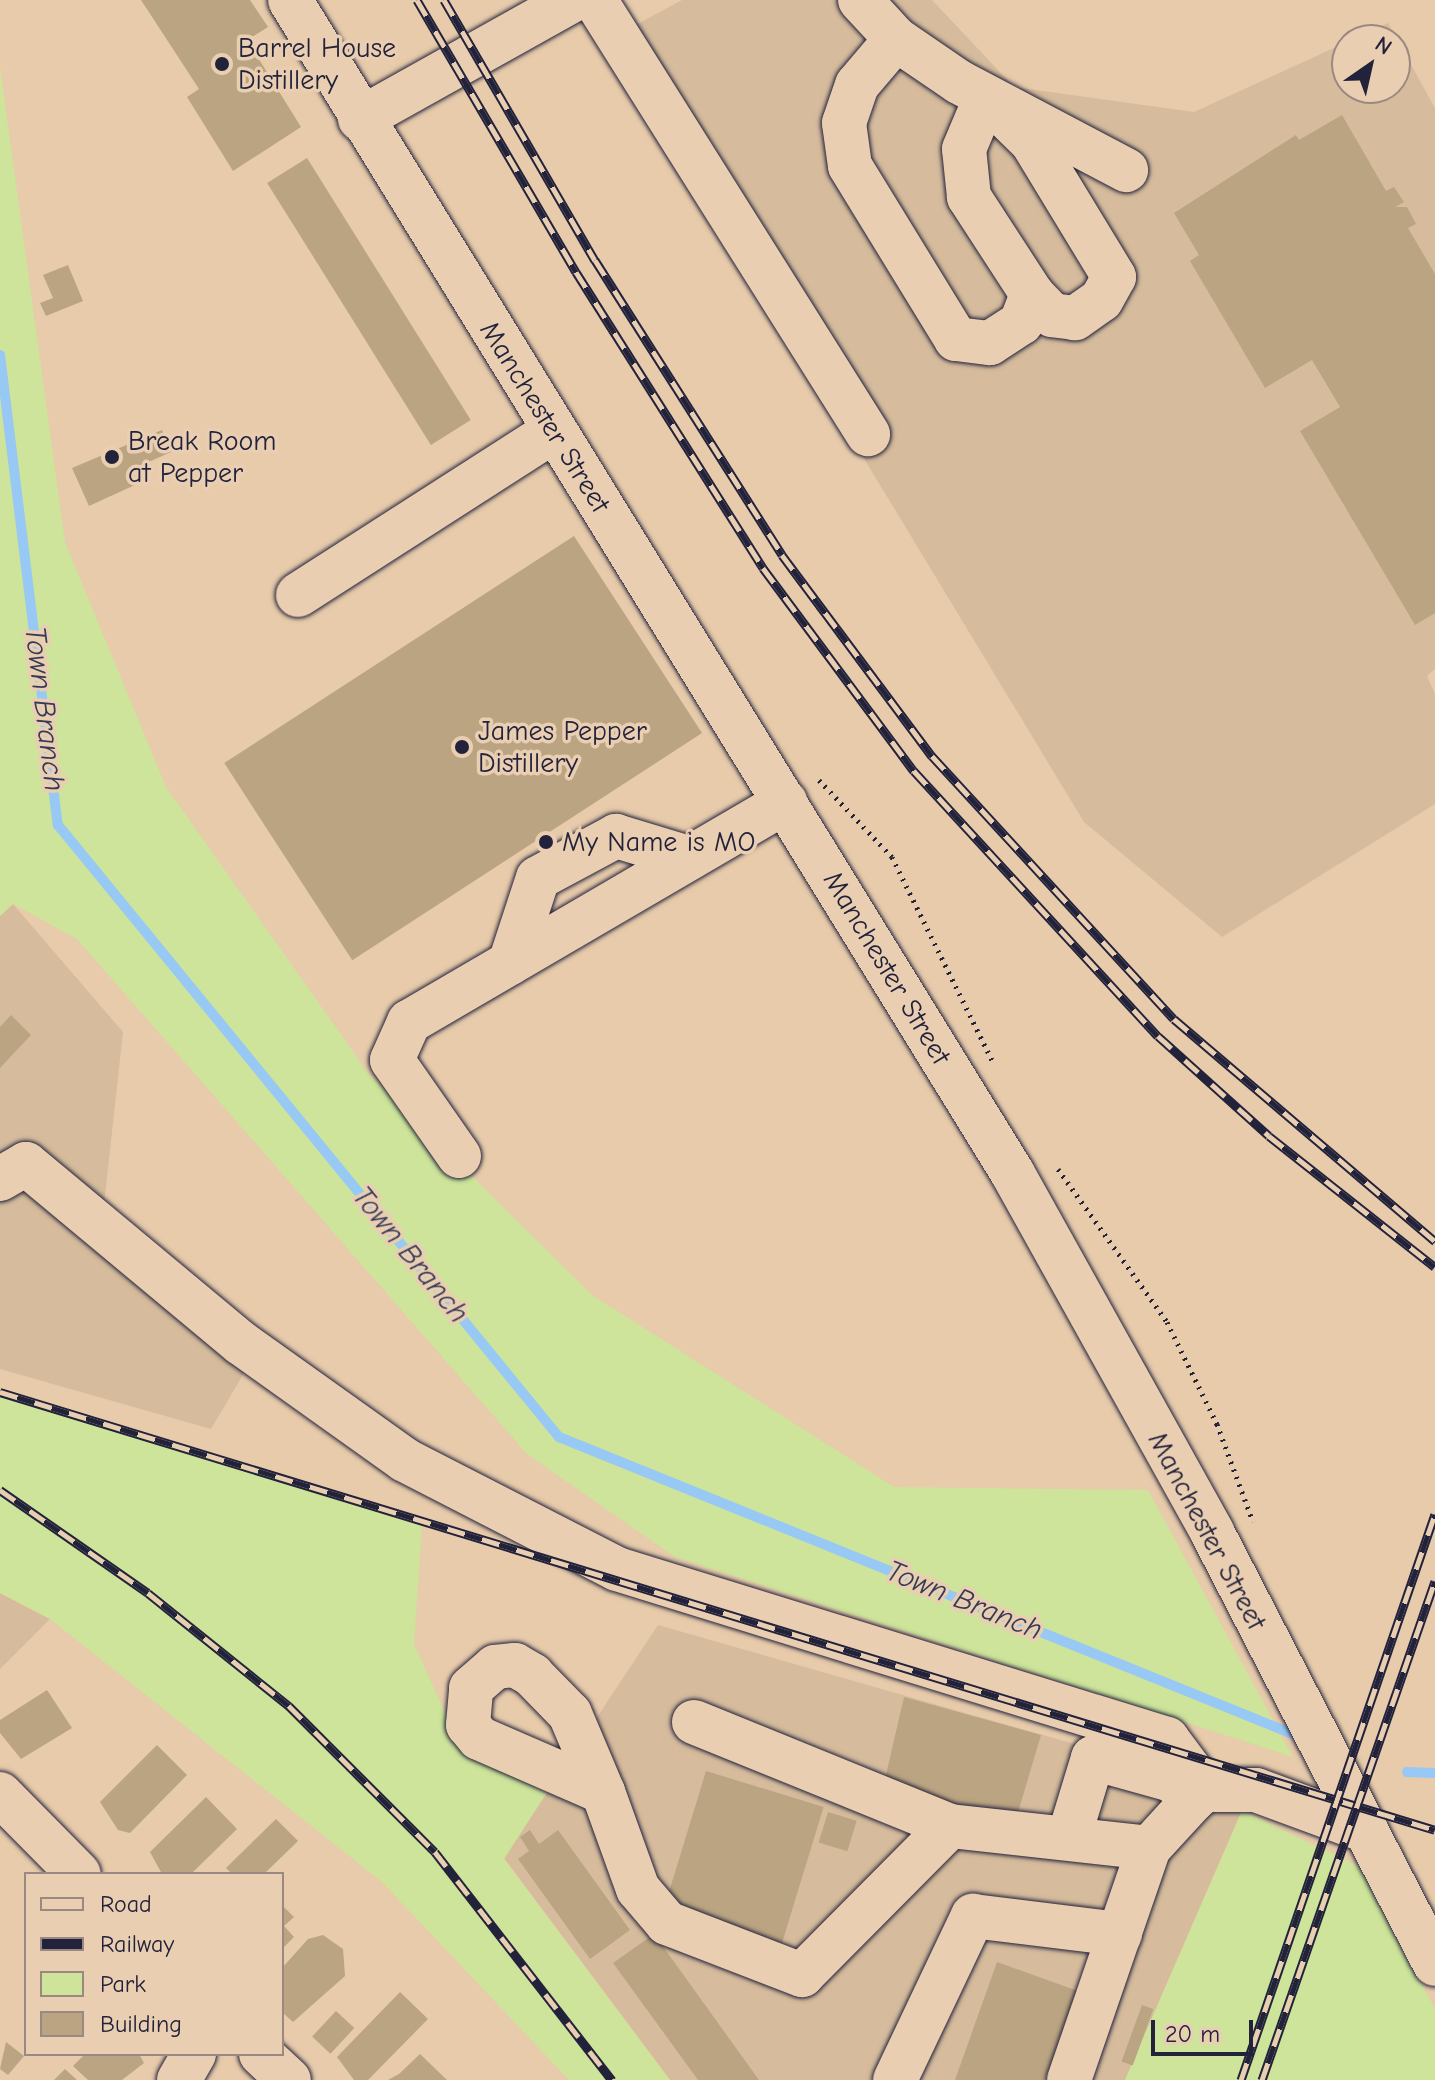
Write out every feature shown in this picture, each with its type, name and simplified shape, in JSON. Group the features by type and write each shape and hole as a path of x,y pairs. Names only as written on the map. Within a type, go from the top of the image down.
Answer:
{"main road":[{"name":"Manchester Street","path":"290,0 360,119 1013,1174 1367,1831 1435,1964"},
{"path":"360,119 520,12 573,0"},
{"path":"595,0 868,434"},
{"path":"860,0 896,39 986,97 1126,170"},
{"path":"896,39 853,97 844,123 850,166 956,339 990,343 1021,323 1032,294"},
{"path":"986,97 1032,142 1090,232 1114,277 1101,300 1075,318 1052,315 1032,294 969,197 964,149 986,97"},
{"path":"298,595 553,431"},
{"path":"459,1156 392,1060 395,1040 409,1022 785,802"},
{"path":"510,963 538,878 616,836 689,858"},
{"path":"0,1179 26,1164 241,1343 405,1460 617,1569 1167,1739 1199,1795"},
{"path":"694,1722 950,1826 1149,1848"},
{"path":"1069,1837 1093,1758 1172,1780 1199,1795 1256,1790 1367,1831"},
{"path":"603,1792 638,1889 667,1923 802,1975 950,1826"},
{"path":"0,1794 77,1872"},
{"path":"1069,2080 1149,1848 1199,1795"},
{"path":"895,2080 973,1916 1120,1934"},
{"path":"179,2080 193,2056"},
{"path":"263,2056 289,2080"}],"shaded area":[{"path":"682,0 932,0 1014,87 1194,112 1331,49 1331,104 1411,104 1411,65 1435,108 1435,669 1427,676 1435,694 1435,804 1222,937 1084,822 610,39"},
{"path":"13,904 123,1032 101,1232 263,1341 211,1429 0,1369 0,916"},
{"path":"0,1593 50,1619 0,1669"},
{"path":"658,1625 1249,1794 1125,2080 670,2080 504,1858"}],"green space":[{"path":"0,67 65,542 166,787 369,1074 592,1295 894,1487 1148,1490 1293,1757 675,1557 527,1454 77,939 13,904 0,916"},
{"path":"0,1392 422,1525 414,1644 460,1746 547,1792 504,1859 670,2080 569,2080 382,1882 50,1619 0,1593"},
{"path":"1242,1811 1359,1866 1435,2009 1435,2080 1125,2080"}],"building":[{"name":"Barrel House Distillery","path":"141,0 250,0 268,27 247,40 301,127 233,171 187,97 199,89"},
{"path":"1342,115 1386,191 1394,187 1404,202 1395,207 1407,207 1416,224 1408,228 1435,274 1435,613 1415,625 1300,431 1340,407 1312,360 1265,388 1190,261 1199,255 1174,213 1296,135 1299,140"},
{"path":"307,158 471,420 431,445 267,183"},
{"path":"68,265 83,301 46,316 40,303 53,298 43,275"},
{"path":"162,430 171,452 142,465 148,479 89,506 72,468"},
{"name":"James Pepper Distillery","path":"574,536 702,733 352,960 224,763"},
{"path":"11,1015 31,1035 0,1068 0,1027"},
{"path":"47,1690 72,1728 21,1759 0,1733 0,1720"},
{"path":"904,1697 1041,1735 1014,1826 914,1797 917,1788 885,1779"},
{"path":"157,1745 187,1775 130,1833 118,1830 100,1802"},
{"path":"706,1771 824,1807 781,1947 663,1911"},
{"path":"206,1797 237,1829 193,1872 161,1872 150,1852"},
{"path":"828,1812 857,1821 847,1851 819,1843"},
{"path":"276,1819 298,1841 266,1872 230,1872 226,1868"},
{"path":"530,1830 539,1844 558,1830 630,1930 590,1959 518,1859 529,1851 520,1837"},
{"path":"284,1907 294,1917 284,1926"},
{"path":"284,1926 294,1937 284,1947"},
{"path":"654,1934 759,2080 698,2080 613,1963"},
{"path":"323,1935 343,1949 345,1976 293,2022 284,2014 284,1966 308,1939"},
{"path":"997,1962 1078,1991 1045,2080 955,2080"},
{"path":"400,1992 428,2019 368,2080 354,2080 337,2057"},
{"path":"1142,2005 1153,2009 1133,2065 1121,2061"},
{"path":"336,2011 354,2028 330,2054 312,2037"},
{"path":"6,2042 24,2056 8,2075 0,2069"},
{"path":"420,2054 447,2080 388,2080 399,2074"},
{"path":"83,2056 140,2056 144,2063 122,2080 88,2080 73,2066"},
{"path":"65,2069 77,2080 54,2080"}],"waterway":[{"name":"Town Branch","path":"0,355 58,825 559,1437 1295,1735"},
{"name":"Town Branch","path":"1407,1772 1435,1773"}],"railway":[{"path":"417,0 576,272 763,568 914,771 1158,1036 1269,1136 1435,1267"},
{"path":"444,0 595,260 782,555 932,756 1174,1019 1435,1241"},
{"path":"0,1392 1435,1830"},
{"path":"0,1490 148,1593 289,1706 435,1852 612,2080"},
{"path":"1241,2080 1435,1514"},
{"path":"1262,2080 1435,1581"}],"place":[{"name":"Barrel House Distillery","path":"222,64"},
{"name":"Break Room at Pepper","path":"112,457"},
{"name":"James Pepper Distillery","path":"462,747"},
{"name":"My Name is MO","path":"546,842"}]}
